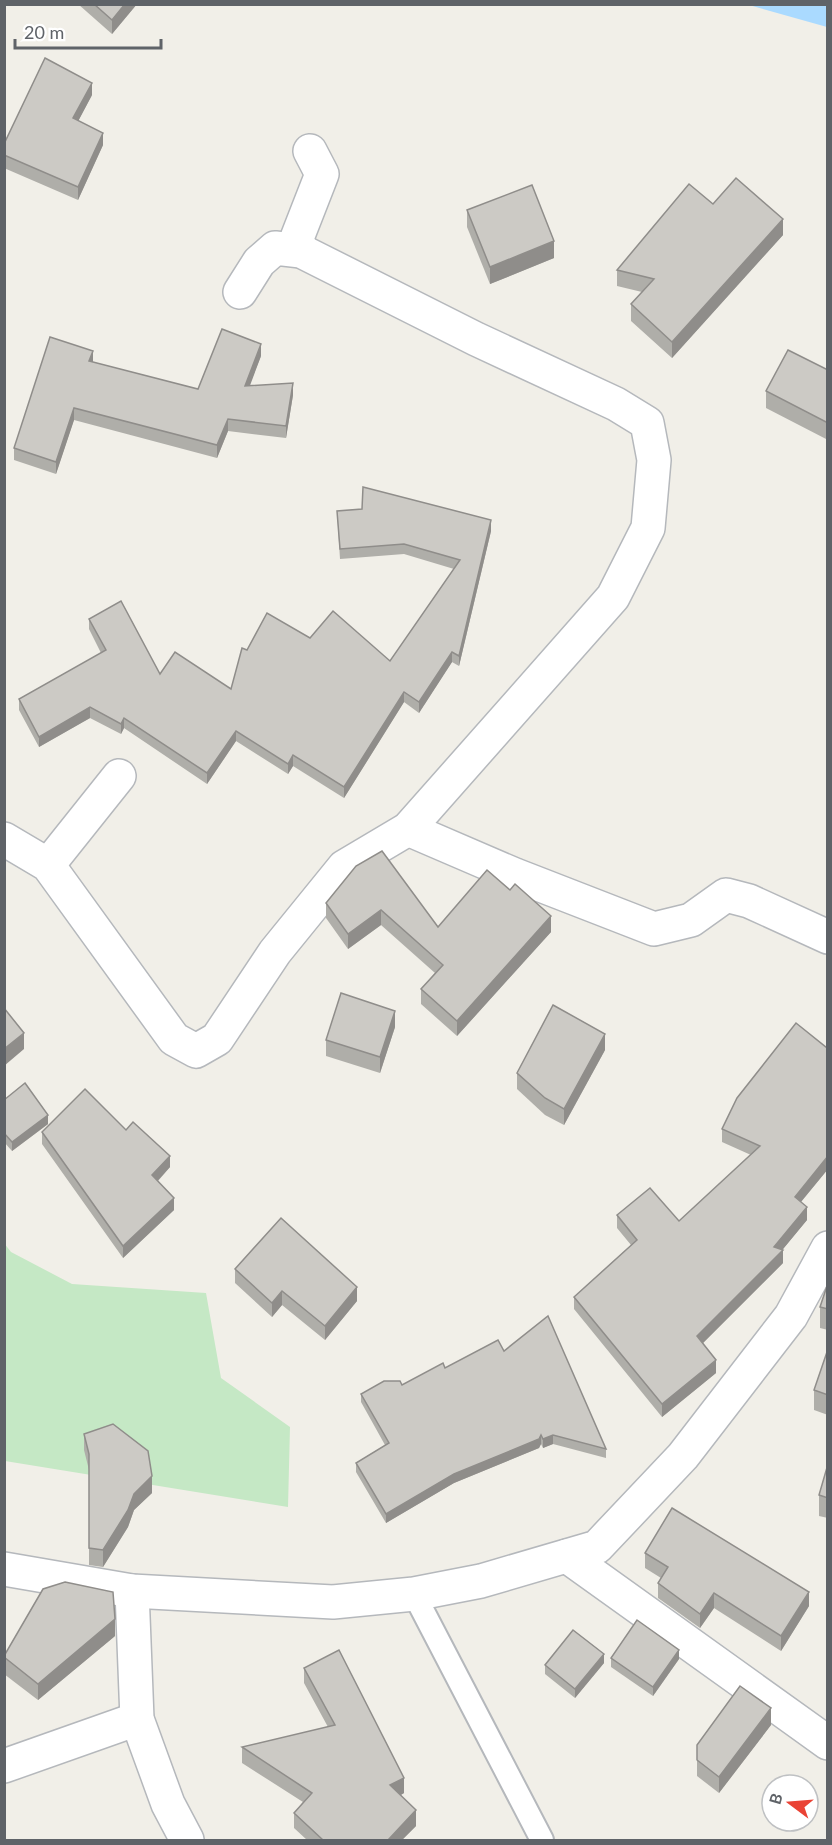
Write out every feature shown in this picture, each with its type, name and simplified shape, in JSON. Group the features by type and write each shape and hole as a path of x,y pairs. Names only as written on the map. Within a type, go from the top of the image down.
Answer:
{"street":[{"path":"301,251 297,238 322,174 310,152"},
{"path":"4,839 48,865 174,1039 196,1052 217,1039 276,952 344,867 408,829 613,597 648,528 654,460 647,423 616,404 476,339 301,251 275,248 260,262 240,292"},
{"path":"48,865 119,776"},
{"path":"408,829 515,875 654,929 691,920 726,895 749,901 828,937"},
{"path":"4,1569 132,1591 333,1602 414,1594 482,1581 597,1547 683,1456 791,1316 828,1248"},
{"path":"567,1556 828,1743"},
{"path":"132,1591 137,1719 168,1804 187,1840"},
{"path":"4,1766 137,1719"}],"lane":[{"path":"414,1594 542,1840"}],"green space":[{"path":"4,1243 11,1252 72,1284 206,1293 221,1378 290,1427 288,1507 5,1461"}],"water":[{"path":"749,5 827,5 827,27"}],"building":[{"path":"94,4 125,4 112,20"},
{"path":"45,58 92,83 73,118 103,133 78,187 4,155 4,144"},
{"path":"736,178 783,219 672,342 631,304 654,279 617,270 689,184 713,204"},
{"path":"532,185 554,241 490,267 467,210"},
{"path":"222,329 261,344 245,386 293,383 286,426 228,419 217,445 74,408 56,462 14,448 50,337 93,351 89,361 198,389"},
{"path":"788,350 828,370 828,423 766,391"},
{"path":"363,487 491,520 459,656 452,652 419,702 404,692 344,787 293,755 288,764 236,731 207,773 124,718 121,724 90,707 39,737 19,699 106,650 89,619 121,601 160,674 175,652 231,689 242,648 247,650 267,613 310,638 333,611 390,661 460,560 404,544 340,549 337,511 362,509"},
{"path":"382,851 438,927 487,870 510,890 515,884 551,916 457,1021 421,989 443,965 381,910 348,934 326,903 356,866"},
{"path":"341,993 395,1011 380,1057 326,1040"},
{"path":"553,1005 605,1034 564,1109 545,1098 517,1073"},
{"path":"4,1008 24,1033 4,1049"},
{"path":"796,1023 826,1047 828,1046 828,1156 795,1197 807,1207 774,1247 783,1250 697,1336 716,1360 662,1404 574,1297 637,1240 617,1215 650,1188 679,1221 760,1146 722,1129 737,1098"},
{"path":"25,1083 48,1115 12,1142 4,1133 4,1100"},
{"path":"85,1089 126,1130 133,1122 170,1156 152,1175 174,1198 123,1246 42,1132"},
{"path":"281,1218 357,1287 325,1326 282,1291 272,1303 235,1269"},
{"path":"828,1283 828,1309 820,1307"},
{"path":"548,1316 606,1449 553,1435 543,1439 541,1435 539,1439 454,1474 386,1514 356,1463 389,1443 361,1394 384,1381 400,1381 402,1385 443,1363 445,1368 498,1340 504,1351"},
{"path":"828,1349 828,1395 814,1390"},
{"path":"113,1424 148,1451 152,1476 134,1494 128,1510 103,1550 89,1548 89,1454 84,1434"},
{"path":"828,1464 828,1498 819,1495"},
{"path":"672,1508 809,1592 781,1636 714,1593 700,1614 658,1583 668,1567 645,1553"},
{"path":"65,1582 113,1592 115,1619 38,1684 4,1656 43,1589"},
{"path":"637,1620 679,1650 653,1687 611,1658"},
{"path":"573,1630 604,1654 575,1689 545,1665"},
{"path":"339,1650 404,1778 390,1785 416,1810 388,1840 323,1840 294,1813 312,1793 242,1747 335,1725 304,1668"},
{"path":"740,1686 771,1708 719,1777 697,1760 697,1745"}]}
